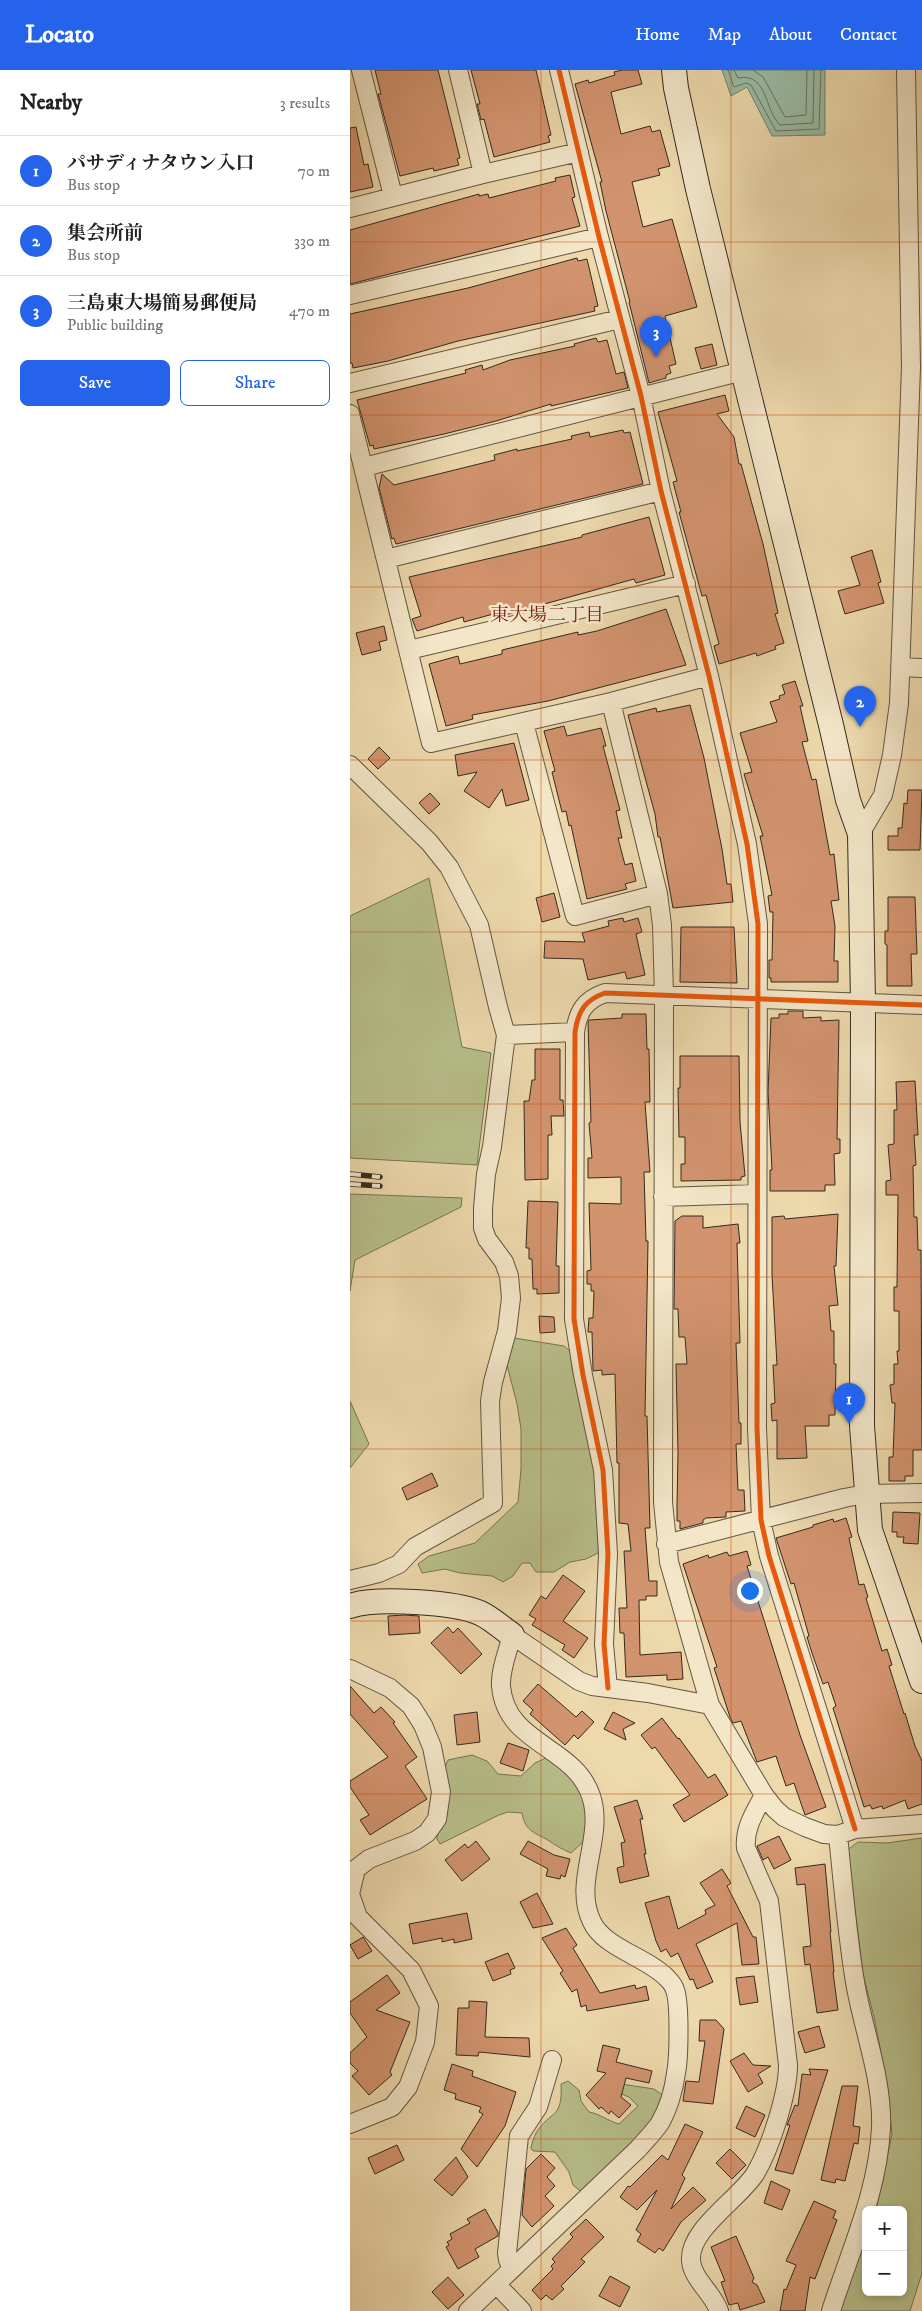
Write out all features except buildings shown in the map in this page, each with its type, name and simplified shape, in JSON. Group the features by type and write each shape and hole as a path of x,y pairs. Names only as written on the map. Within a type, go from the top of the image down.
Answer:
{"street":[{"path":"361,70 393,196"},
{"path":"458,70 483,174"},
{"path":"559,70 599,237 641,396 661,491 709,676 747,844 758,924 757,1428 762,1520 768,1556 846,1832 855,1983 878,2090 881,2127 877,2161 866,2206 831,2311"},
{"path":"674,70 676,88 694,170 848,800 860,834 863,1003 862,1426 866,1494 870,1530 922,1681"},
{"path":"860,834 883,795 899,703 911,367 906,70"},
{"path":"350,208 579,152"},
{"path":"350,295 599,237"},
{"path":"350,384 620,319"},
{"path":"364,468 743,371"},
{"path":"350,414 431,743 524,723 709,676"},
{"path":"386,559 661,491"},
{"path":"409,650 686,584"},
{"path":"900,667 922,668"},
{"path":"611,702 658,894 662,925 664,996 663,1502 669,1562 710,1706 764,1795 784,1817 824,1834 922,1824"},
{"path":"524,723 575,916 658,894"},
{"path":"350,764 429,842 454,875 479,925 506,1035 492,1147 486,1174 483,1228 487,1240 504,1262 509,1276 511,1298 507,1330 493,1382 490,1401 493,1502 415,1547 399,1564 380,1573 350,1580"},
{"path":"608,1688 604,1644 608,1554 603,1470 583,1375 574,1319 575,1032 577,1018 582,1007 593,997 605,993 922,1005"},
{"path":"506,1035 575,1032"},
{"path":"663,1197 756,1194"},
{"path":"666,1544 866,1494 922,1493"},
{"path":"350,1606 375,1602 436,1604 463,1608 481,1614 579,1681 592,1686 648,1693 710,1706"},
{"path":"468,2311 638,2149 659,2124 668,2105 676,2073 678,2003 675,1989 667,1978 602,1935 593,1925 588,1912 587,1865 593,1837 595,1813 592,1796 575,1767 530,1737 514,1722 507,1707 501,1686 512,1635"},
{"path":"350,1669 390,1688 411,1706 423,1725 432,1747 441,1792 437,1819 427,1834 415,1841 369,1859 356,1869 350,1894 358,1917 411,1970 429,2006 426,2042 408,2087 392,2107 350,2124"},
{"path":"719,2311 716,2302 695,2273 692,2264 694,2244 703,2231 753,2177 762,2162 788,2080 788,2065 769,1901 746,1848 745,1839 752,1816 764,1795"},
{"path":"512,2268 507,2253 519,2136 538,2107 552,2060"},
{"path":"497,2285 522,2311"}],"shaded area":[{"path":"429,878 462,1047 491,1053 477,1165 350,1158 350,916"},
{"path":"350,1194 462,1198 461,1207 355,1260 350,1291"},
{"path":"514,1338 564,1346 571,1352 574,1379 586,1414 598,1470 601,1521 598,1553 586,1559 570,1562 554,1572 536,1572 530,1563 522,1563 513,1576 503,1582 492,1576 460,1573 445,1569 422,1573 418,1564 429,1556 475,1543 518,1502 521,1469 521,1429 507,1365"},
{"path":"350,1401 369,1444 350,1468"},
{"path":"472,1755 487,1761 498,1774 521,1776 535,1763 546,1758 561,1765 580,1788 588,1817 583,1842 571,1853 530,1830 523,1819 522,1813 508,1812 440,1844 437,1839 442,1774 448,1760"},
{"path":"922,1838 922,2273 910,2311 840,2311 862,2245 862,2296 907,2296 907,2206 877,2206 892,2134 887,2084 875,2021 863,1974 851,1876 846,1851 858,1842 887,1843"},
{"path":"568,2081 579,2090 581,2101 589,2112 619,2124 638,2106 629,2097 619,2093 621,2084 654,2089 665,2097 653,2123 597,2185 580,2191 573,2185 569,2172 555,2152 533,2151 531,2148 536,2133 558,2109 561,2084"}],"water":[{"path":"722,70 825,70 825,135 772,136 747,87 731,96"}],"railway":[{"path":"350,1174 380,1177"},
{"path":"350,1184 380,1186"}],"cycle path":[{"path":"559,70 599,237 641,396 661,491 709,676 747,844 758,924 757,1428 761,1520 769,1556 855,1829"},
{"path":"608,1688 604,1644 608,1554 603,1470 583,1375 574,1319 575,1032 578,1018 584,1007 592,999 605,993 922,1005"}],"place":[{"name":"三島東大場簡易郵便局","path":"656,357"},
{"name":"集会所前","path":"860,727"},
{"name":"パサディナタウン入口","path":"849,1424"}],"district":[{"name":"東大場二丁目","path":"547,615"}]}
